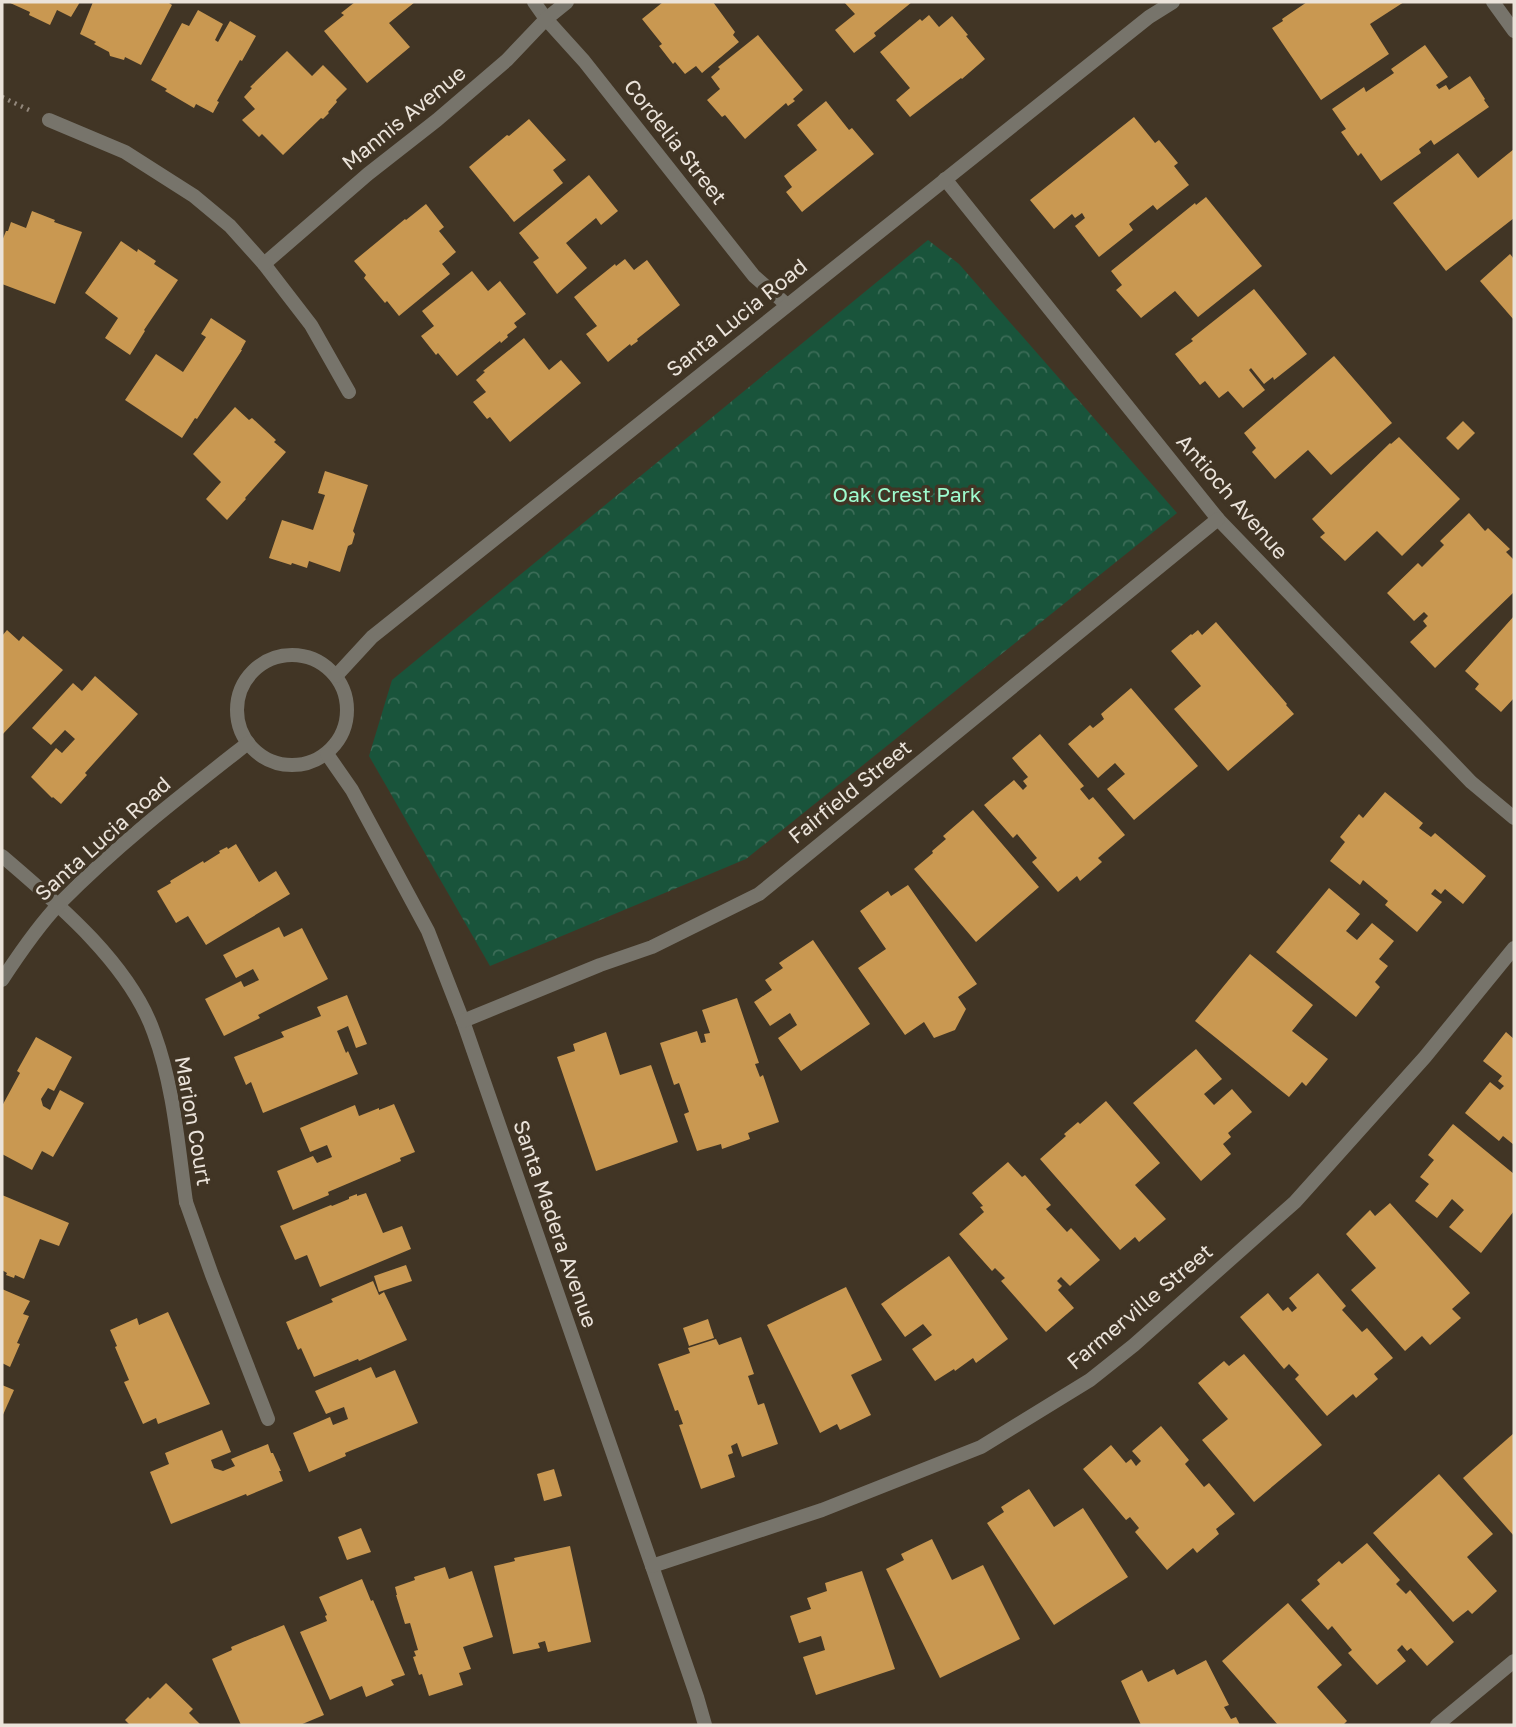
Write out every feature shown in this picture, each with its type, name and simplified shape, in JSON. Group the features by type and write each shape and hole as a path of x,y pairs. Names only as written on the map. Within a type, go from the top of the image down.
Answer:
{"street":[{"name":"Cordelia Street","path":"534,2 754,276 787,305"},
{"name":"Mannis Avenue","path":"264,264 507,60 546,19 567,2"},
{"name":"Santa Lucia Road","path":"336,676 372,637 1149,17 1172,2"},
{"path":"1493,2 1514,31"},
{"path":"49,120 125,152 176,183 230,226 264,264 311,325 349,392"},
{"name":"Antioch Avenue","path":"945,179 1219,519 1471,782 1514,818"},
{"name":"Fairfield Street","path":"463,1021 600,965 652,947 759,894 1219,519"},
{"path":"285,655 303,656 321,663 336,676 345,691 348,708 346,725 339,741 327,754 312,762 294,765 276,763 260,755 248,743 239,726 237,707 241,688 251,672 266,661 285,655"},
{"name":"Santa Lucia Road","path":"2,980 24,946 59,905 132,836 248,743"},
{"name":"Santa Madera Avenue","path":"327,754 352,790 428,931 463,1021 705,1725"},
{"name":"Marion Court","path":"2,856 59,905 121,972 154,1031 170,1091 186,1202 268,1419"},
{"name":"Farmerville Street","path":"652,1566 822,1510 981,1447 1090,1380 1134,1345 1295,1202 1425,1057 1514,948"},
{"path":"1437,1725 1514,1661"}],"green space":[{"name":"Oak Crest Park","path":"928,240 959,264 1177,513 746,859 490,966 369,756 392,680"}],"building":[{"path":"8,2 80,2 71,17 57,10 50,25"},
{"path":"93,2 170,2 172,5 141,65 125,57 124,60 110,56 109,52 94,44 96,42 80,34"},
{"path":"355,2 415,2 389,23 410,47 367,83 324,31"},
{"path":"663,2 713,2 739,42 702,73 696,66 685,74 675,62 673,64 659,46 662,44 642,19"},
{"path":"844,2 912,2 854,53 835,30 855,14"},
{"path":"1307,2 1404,2 1370,24 1389,54 1321,100 1272,28"},
{"path":"198,10 223,24 215,40 218,42 230,21 256,36 217,101 219,102 213,113 196,104 194,108 151,80 182,23 189,26"},
{"path":"929,15 939,27 952,16 985,59 910,117 896,100 910,88 880,52 920,19 922,21"},
{"path":"758,35 803,90 793,99 795,101 788,106 786,103 745,139 725,115 722,117 707,100 720,89 711,77 720,69 718,67"},
{"path":"1425,45 1448,77 1436,85 1439,89 1446,85 1449,90 1470,76 1489,107 1434,145 1431,140 1419,149 1421,153 1381,181 1361,153 1358,156 1341,132 1346,129 1332,109 1364,87 1366,92 1394,73 1391,69"},
{"path":"287,51 312,76 323,65 347,89 336,100 329,113 283,155 262,134 259,137 242,120 255,109 244,97 252,88 250,87"},
{"path":"826,101 849,130 852,128 874,154 802,212 786,192 792,187 784,176 817,150 797,125"},
{"path":"1134,117 1155,143 1159,140 1178,163 1174,166 1189,185 1157,210 1153,205 1129,224 1133,230 1099,257 1075,226 1085,218 1082,213 1075,218 1072,214 1054,229 1030,200"},
{"path":"529,119 566,160 553,170 563,183 514,222 469,167"},
{"path":"1514,149 1514,218 1446,271 1393,203 1458,153 1478,178"},
{"path":"589,175 618,211 601,225 596,218 566,243 587,268 557,294 533,262 539,258 519,233"},
{"path":"1206,197 1262,266 1198,317 1175,291 1141,318 1116,290 1122,285 1111,271"},
{"path":"426,204 444,227 439,231 456,252 442,264 450,274 399,316 364,278 366,275 354,261"},
{"path":"32,211 82,232 55,304 2,284 2,241 6,231 11,222 26,228"},
{"path":"121,241 156,261 154,264 178,280 130,355 105,338 118,318 85,293"},
{"path":"1510,254 1514,259 1514,320 1480,281"},
{"path":"625,259 634,270 647,260 680,305 637,339 638,341 631,346 630,344 608,362 586,334 597,326 574,297"},
{"path":"472,271 488,291 500,281 526,314 514,323 517,327 508,337 457,376 421,336 434,326 422,311"},
{"path":"1254,289 1307,354 1274,380 1273,377 1264,384 1251,368 1249,370 1265,390 1243,408 1228,391 1219,398 1205,381 1200,385 1175,354"},
{"path":"211,318 246,341 182,438 125,400 156,354 183,372 206,337 201,334"},
{"path":"524,338 549,370 561,360 581,383 510,442 490,417 487,419 473,402 486,392 476,380 485,372 483,371"},
{"path":"1334,356 1392,423 1331,475 1308,450 1275,479 1252,452 1256,448 1244,433"},
{"path":"235,407 249,420 252,418 286,452 227,520 206,499 221,482 193,454"},
{"path":"1463,421 1475,433 1458,450 1446,438"},
{"path":"1399,437 1460,499 1402,556 1377,531 1345,561 1320,537 1325,533 1312,519"},
{"path":"325,471 368,485 353,531 355,534 352,544 348,546 340,572 309,561 307,568 269,558 282,520 313,530 325,495 318,493"},
{"path":"1469,513 1485,531 1488,528 1510,549 1506,552 1514,560 1514,592 1435,668 1410,642 1427,626 1423,621 1428,616 1424,612 1414,621 1387,593 1418,563 1422,567 1444,545 1440,541"},
{"path":"1514,616 1514,698 1501,712 1475,689 1479,684 1465,671"},
{"path":"1216,622 1294,714 1228,771 1174,709 1201,686 1171,651 1191,634 1198,630 1202,635"},
{"path":"7,630 19,641 23,636 63,670 2,735 2,636"},
{"path":"95,676 138,714 61,804 31,777 56,748 62,753 75,739 65,730 51,745 32,728 73,683 82,691"},
{"path":"1131,688 1198,766 1134,820 1107,789 1125,774 1115,763 1098,778 1068,744 1090,725 1093,728 1104,719 1101,714"},
{"path":"1040,734 1084,786 1080,789 1089,800 1093,797 1125,835 1098,858 1102,862 1080,881 1077,876 1058,892 1032,862 1037,858 1017,834 1013,838 984,805 1014,780 1023,790 1027,786 1023,781 1028,777 1012,758"},
{"path":"1385,792 1423,823 1419,828 1431,837 1435,833 1486,876 1463,904 1445,889 1441,894 1435,889 1431,894 1442,902 1417,932 1385,905 1388,901 1363,880 1360,885 1330,861 1345,842 1340,837 1359,814 1363,818"},
{"path":"973,810 1039,887 976,942 914,869 946,839 943,836"},
{"path":"236,844 259,882 276,871 290,894 206,945 188,916 176,923 157,891 220,853 219,851"},
{"path":"908,885 977,984 958,997 966,1009 955,1030 934,1038 924,1022 905,1035 858,968 886,949 860,911 888,891 891,896"},
{"path":"1329,888 1360,914 1346,931 1357,940 1372,923 1394,941 1379,959 1388,966 1375,982 1380,987 1356,1017 1276,952"},
{"path":"279,927 284,937 302,928 328,979 224,1036 205,999 241,981 244,987 259,980 253,969 236,978 223,955"},
{"path":"813,940 870,1024 801,1071 778,1038 797,1025 790,1013 770,1026 754,1002 772,990 765,980 783,968 779,963"},
{"path":"1250,954 1313,1005 1292,1031 1328,1059 1306,1086 1302,1082 1289,1097 1195,1021"},
{"path":"347,995 367,1044 356,1048 348,1026 337,1031 358,1074 263,1113 251,1082 246,1085 234,1057 284,1037 281,1032 321,1016 317,1007"},
{"path":"737,998 759,1063 755,1064 760,1077 763,1075 779,1122 748,1133 750,1139 722,1149 721,1144 697,1151 684,1114 689,1112 679,1083 674,1085 660,1043 697,1031 701,1043 706,1042 704,1034 710,1033 702,1010"},
{"path":"606,1032 620,1075 651,1065 678,1142 596,1171 557,1057 575,1051 573,1044"},
{"path":"1506,1032 1514,1039 1514,1145 1503,1136 1499,1141 1465,1113 1490,1082 1500,1090 1504,1086 1498,1081 1502,1076 1483,1061"},
{"path":"36,1037 72,1057 54,1091 48,1088 41,1099 43,1106 50,1110 60,1090 84,1103 53,1157 42,1151 32,1170 2,1154 2,1106"},
{"path":"1196,1049 1222,1079 1204,1094 1214,1105 1232,1089 1252,1112 1228,1133 1231,1137 1223,1144 1231,1154 1201,1181 1133,1103"},
{"path":"1106,1101 1160,1163 1135,1185 1166,1219 1139,1242 1135,1237 1120,1250 1040,1159 1066,1136 1064,1134"},
{"path":"394,1104 415,1152 400,1158 401,1161 293,1210 277,1171 313,1156 317,1163 332,1157 327,1145 310,1152 300,1128 355,1105 359,1116"},
{"path":"1453,1124 1514,1174 1514,1211 1481,1253 1449,1227 1464,1210 1452,1199 1437,1218 1415,1201 1429,1184 1420,1177 1434,1160 1428,1155"},
{"path":"1008,1162 1022,1177 1025,1175 1051,1205 1046,1209 1067,1232 1071,1228 1100,1260 1070,1286 1061,1277 1057,1281 1062,1286 1058,1290 1074,1308 1046,1332 1001,1281 1005,1278 995,1268 992,1271 959,1234 984,1212 980,1207 983,1206 972,1193"},
{"path":"366,1193 383,1233 402,1226 411,1249 320,1287 307,1255 295,1260 280,1226 349,1197"},
{"path":"2,1195 69,1223 59,1246 40,1239 24,1279 6,1275 2,1270"},
{"path":"1390,1203 1470,1293 1452,1309 1461,1318 1430,1345 1422,1336 1405,1351 1351,1290 1376,1268 1346,1234 1370,1210 1375,1216"},
{"path":"949,1256 1008,1339 976,1363 973,1358 935,1381 912,1349 932,1335 923,1324 905,1337 881,1304"},
{"path":"406,1265 412,1281 379,1292 374,1276"},
{"path":"1318,1273 1346,1306 1342,1310 1362,1332 1367,1328 1393,1358 1374,1374 1378,1379 1356,1398 1353,1394 1327,1416 1295,1379 1299,1375 1289,1364 1284,1369 1240,1317 1268,1293 1283,1311 1288,1307 1292,1312 1297,1308 1289,1298"},
{"path":"373,1281 379,1295 384,1292 407,1340 314,1377 286,1322"},
{"path":"846,1287 882,1360 851,1375 871,1415 840,1430 837,1424 820,1433 767,1325"},
{"path":"2,1289 30,1301 23,1314 29,1316 10,1367 2,1363"},
{"path":"168,1312 210,1404 158,1424 156,1418 143,1424 124,1382 129,1380 110,1330 137,1318 139,1325"},
{"path":"708,1319 714,1338 689,1346 683,1328"},
{"path":"741,1337 754,1374 748,1376 758,1405 764,1403 778,1444 742,1457 737,1443 731,1446 733,1453 728,1455 735,1477 701,1489 679,1425 683,1424 678,1410 675,1411 658,1364 690,1353 688,1348 716,1339 719,1345"},
{"path":"1244,1354 1322,1445 1254,1502 1202,1440 1228,1419 1198,1383 1224,1361 1229,1366"},
{"path":"371,1367 376,1378 395,1370 418,1423 345,1453 346,1456 309,1472 293,1433 330,1417 333,1425 348,1419 344,1407 326,1414 315,1391"},
{"path":"2,1385 14,1390 2,1417"},
{"path":"1161,1426 1189,1460 1185,1464 1204,1487 1209,1483 1235,1514 1216,1529 1219,1534 1197,1553 1193,1548 1167,1570 1135,1532 1139,1528 1130,1517 1126,1520 1083,1469 1111,1445 1126,1463 1131,1459 1136,1466 1141,1461 1132,1451"},
{"path":"222,1430 231,1452 211,1460 214,1468 223,1471 235,1466 231,1459 268,1444 283,1481 171,1524 150,1472 169,1464 165,1453"},
{"path":"1514,1433 1514,1536 1463,1478"},
{"path":"554,1469 562,1496 544,1501 537,1474"},
{"path":"1439,1474 1493,1534 1467,1557 1497,1591 1472,1614 1468,1610 1453,1622 1373,1533"},
{"path":"1029,1489 1054,1527 1083,1508 1128,1577 1054,1625 987,1523 1004,1512 1001,1507"},
{"path":"361,1528 371,1552 347,1560 338,1537"},
{"path":"932,1539 952,1580 983,1565 1020,1639 940,1678 886,1569 904,1560 901,1554"},
{"path":"1367,1543 1400,1580 1396,1584 1406,1594 1410,1590 1454,1642 1427,1666 1411,1648 1407,1651 1402,1645 1397,1650 1406,1661 1377,1685 1348,1653 1352,1650 1332,1626 1328,1630 1301,1600 1320,1584 1317,1580 1339,1561 1342,1564"},
{"path":"570,1546 591,1642 548,1652 545,1641 538,1643 540,1648 513,1654 494,1566 515,1561 514,1558"},
{"path":"445,1567 449,1579 472,1571 493,1637 463,1647 471,1669 459,1673 463,1685 429,1696 413,1657 416,1656 414,1651 418,1650 410,1623 405,1624 395,1587 415,1580 414,1577"},
{"path":"862,1571 895,1669 816,1695 803,1657 825,1650 821,1636 799,1643 790,1616 811,1609 807,1598 827,1591 825,1583"},
{"path":"362,1579 405,1675 391,1680 394,1685 366,1697 362,1686 330,1700 300,1632 327,1621 319,1597"},
{"path":"1288,1603 1342,1665 1317,1687 1347,1721 1343,1725 1278,1725 1222,1661"},
{"path":"284,1625 324,1715 300,1725 241,1725 212,1659 232,1650 231,1647"},
{"path":"1206,1660 1229,1705 1224,1707 1231,1719 1236,1717 1240,1725 1141,1725 1121,1681 1142,1670 1148,1682 1174,1669 1177,1675"},
{"path":"166,1683 193,1709 189,1713 201,1725 130,1725 125,1720"}]}
